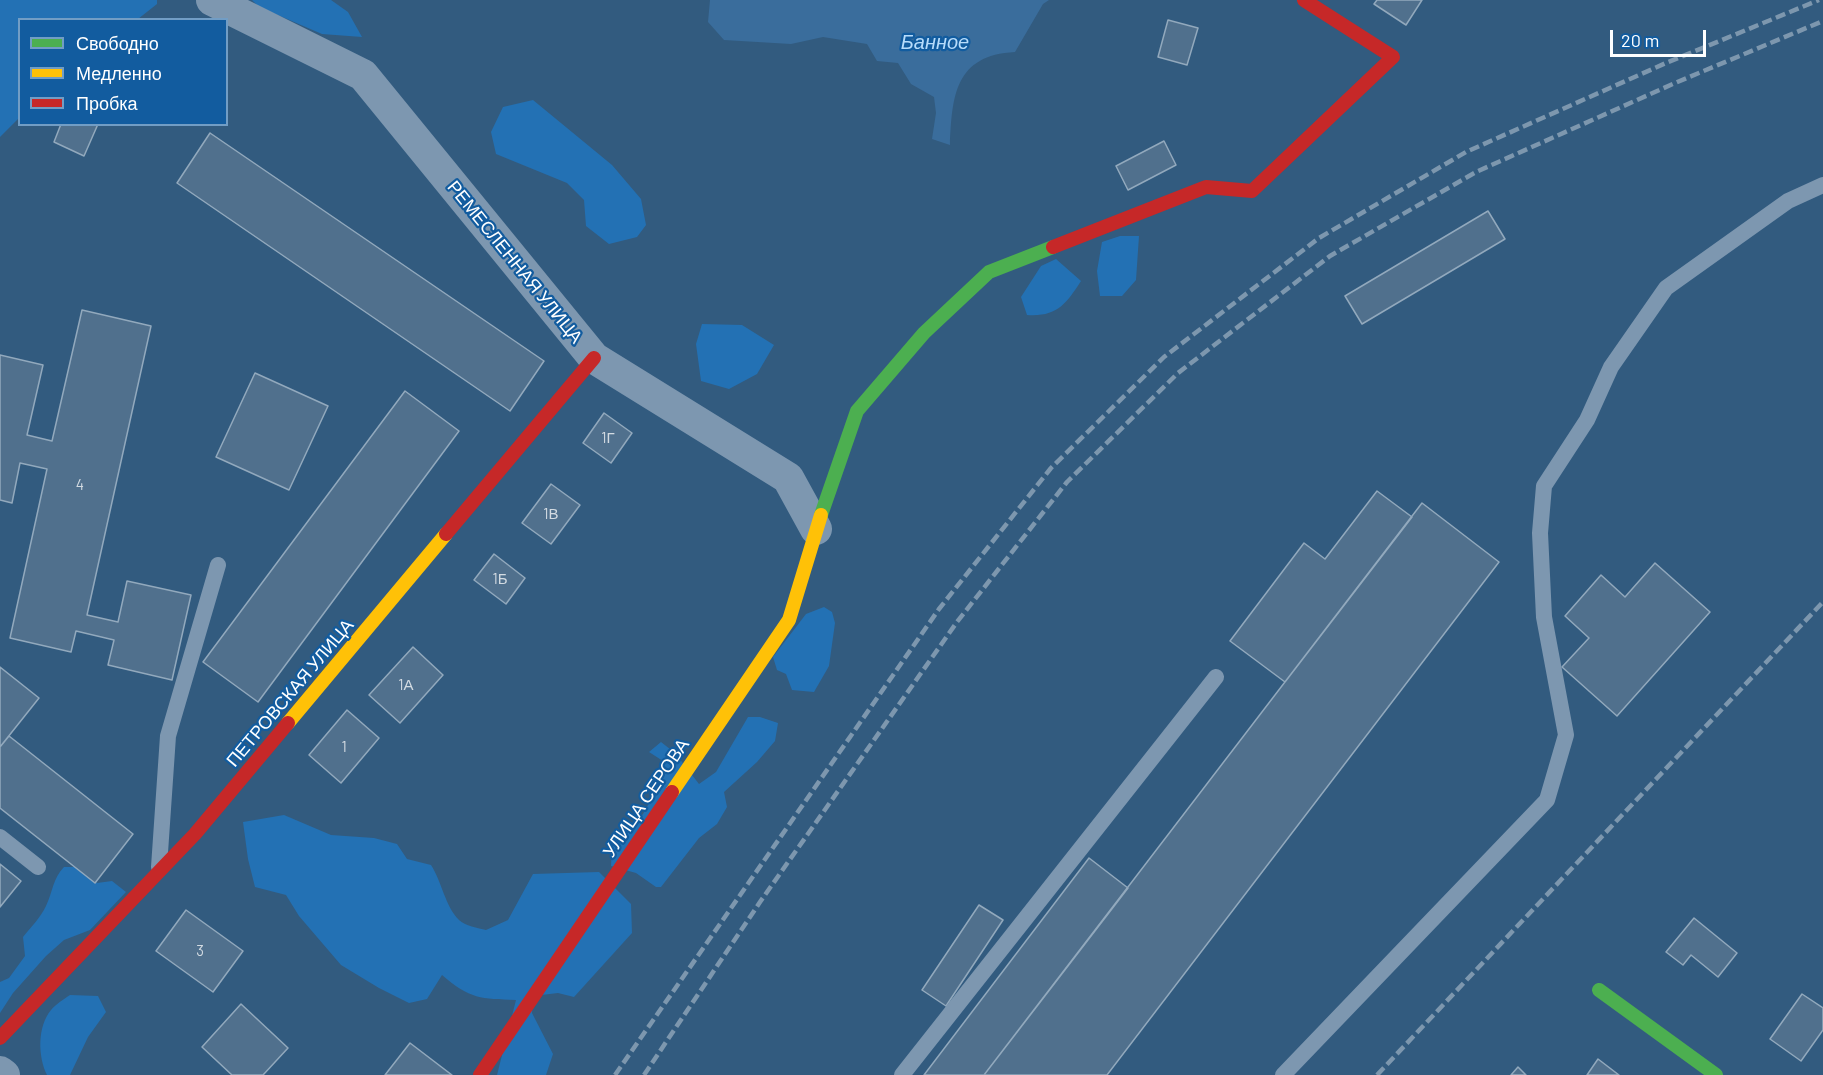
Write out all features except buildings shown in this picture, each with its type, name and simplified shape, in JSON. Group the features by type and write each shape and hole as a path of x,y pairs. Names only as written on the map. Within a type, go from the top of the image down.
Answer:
{"street":[{"name":"РЕМЕСЛЕННАЯ УЛИЦА","path":"212,0 363,75 594,358 788,478 816,529"},
{"name":"УЛИЦА СЕРОВА","path":"480,1075 789,620 816,529 857,411 924,333 989,272 1206,187 1252,191 1394,57 1304,0"},
{"name":"ПЕТРОВСКАЯ УЛИЦА","path":"0,1038 195,834 594,358"},
{"path":"1599,990 1716,1075"},
{"path":"0,1072 4,1075"}],"lane":[{"path":"1282,1075 1547,800 1566,735 1544,617 1540,533 1544,486 1587,420 1611,367 1666,288 1788,201 1823,184"},
{"path":"158,871 168,736 218,565"},
{"path":"902,1075 1216,677"},
{"path":"0,837 38,867"}],"shaded area":[{"path":"0,0 157,0 157,4 139,18 18,18 18,119 0,137"},
{"path":"252,0 331,0 348,12 362,37 322,34 259,7"},
{"path":"533,100 612,165 641,199 646,225 637,237 609,244 586,226 584,200 567,183 496,154 491,132 503,107"},
{"path":"1120,236 1139,236 1136,280 1122,296 1100,296 1097,271 1102,242"},
{"path":"1056,259 1081,281 1060,307 1046,314 1027,315 1021,297 1041,266"},
{"path":"702,324 742,325 774,345 757,374 729,389 701,381 696,344"},
{"path":"824,607 832,612 835,623 829,666 814,692 792,690 786,674 777,670 773,657 806,614"},
{"path":"748,717 760,717 778,723 775,741 757,762 724,792 727,807 717,824 699,838 661,887 656,887 636,873 611,866 612,846 640,819 656,787 663,761 649,752 661,742 675,753 699,784 716,772"},
{"path":"284,815 331,835 374,838 397,844 407,859 431,865 450,908 459,920 486,930 508,920 533,874 599,872 631,904 632,933 574,997 558,993 533,996 532,1013 553,1054 546,1075 497,1075 516,1000 476,996 460,989 442,975 427,999 409,1003 341,965 299,916 286,895 255,887 248,859 243,822"},
{"path":"64,867 82,867 97,883 112,881 126,892 90,930 64,940 46,956 13,993 0,1013 0,982 9,978 25,956 23,937 44,910 55,880"},
{"path":"70,995 98,996 106,1012 88,1037 70,1075 47,1075 40,1042 43,1025 51,1010"}],"water":[{"name":"Банное","path":"710,0 1049,0 1043,4 1015,52 995,55 980,61 961,81 953,110 950,145 932,139 936,113 934,97 911,84 898,63 877,61 867,44 823,37 791,44 724,40 708,22"}],"railway":[{"path":"615,1075 939,609 1051,468 1164,357 1319,238 1466,152 1666,63 1819,0"},
{"path":"644,1075 760,902 957,622 1067,482 1178,373 1330,256 1476,172 1675,83 1823,21"},
{"path":"1377,1075 1823,602"}],"traffic: fast":[{"path":"821,515 857,411 924,333 989,272 1053,247"},
{"path":"1599,990 1716,1075"}],"traffic: slow":[{"path":"672,792 789,620 821,515"},
{"path":"288,723 446,534"}],"traffic: jam":[{"path":"1053,247 1206,187 1252,191 1393,57 1304,0"},
{"path":"446,534 594,358"},
{"path":"0,1038 195,834 288,723"},
{"path":"480,1075 672,792"}]}
